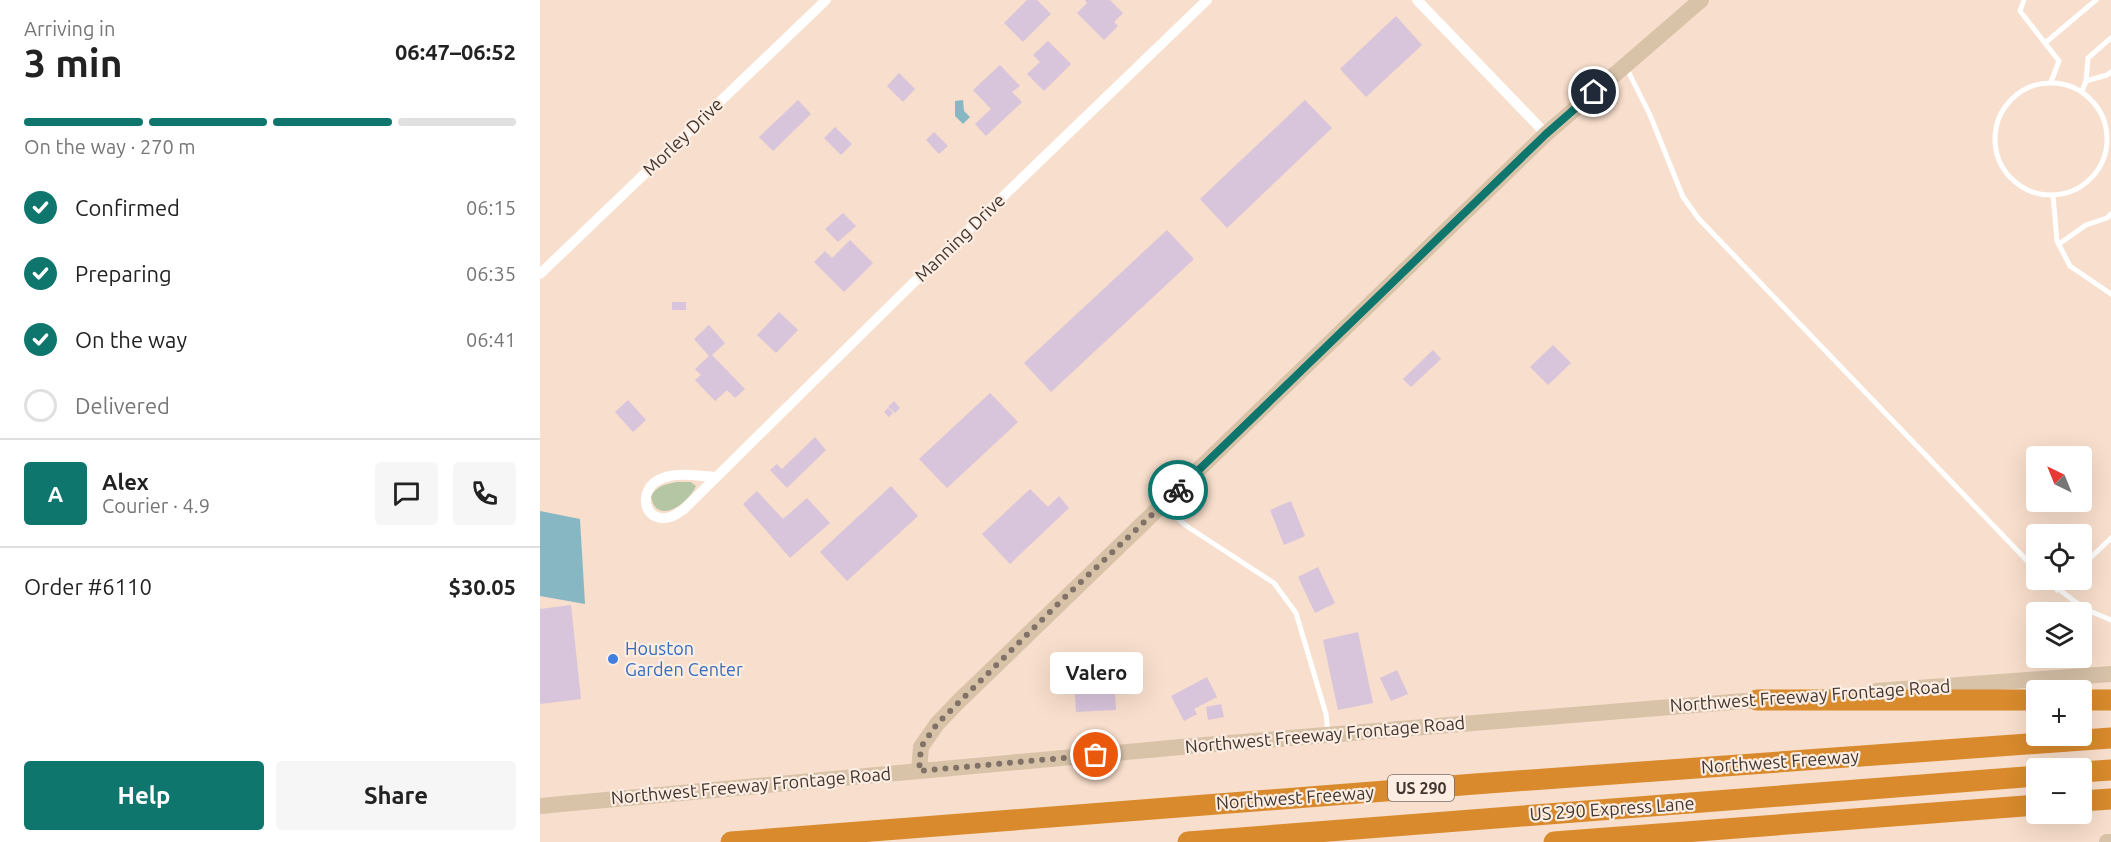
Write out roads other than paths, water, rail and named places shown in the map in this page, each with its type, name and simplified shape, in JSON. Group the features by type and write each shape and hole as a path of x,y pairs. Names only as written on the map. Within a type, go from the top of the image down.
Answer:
{"highway":[{"path":"1757,700 2026,700"},
{"path":"2092,700 2111,700"},
{"name":"Northwest Freeway","path":"731,842 1486,783 2111,738"},
{"path":"2092,771 2111,770"},
{"name":"US 290 Express Lane","path":"1188,842 2026,777"},
{"path":"2092,800 2111,799"},
{"path":"1554,842 2026,806"}],"main road":[{"path":"919,771 921,747 937,724 1055,607 1546,134 1701,0"},
{"name":"Northwest Freeway Frontage Road","path":"540,806 1329,735 2111,674"}],"street":[{"name":"Morley Drive","path":"540,274 826,0"},
{"name":"Manning Drive","path":"715,477 663,478 651,485 645,495 647,508 656,517 669,518 683,510 1207,0"},
{"path":"1417,0 1546,134"}],"lane":[{"path":"2024,0 2020,11 2059,61 2051,82"},
{"path":"2045,43 2096,0"},
{"path":"2082,91 2086,81 2088,58 2111,38"},
{"path":"1625,65 1650,115 1683,197 1699,219 2026,560"},
{"path":"2086,81 2111,72"},
{"path":"2051,82 2069,85 2082,91 2098,107 2106,124 2108,142 2104,160 2094,176 2080,188 2062,195 2043,195 2025,190 2010,178 2000,163 1995,145 1996,126 2003,109 2016,95 2032,86 2051,82"},
{"path":"2053,195 2059,244 2070,266 2111,294"},
{"path":"2059,244 2086,225 2107,218 2111,214"},
{"path":"1162,505 1188,527 1274,583 1296,613 1326,714 1329,735"},
{"path":"2092,556 2111,538"},
{"path":"2057,590 2085,609 2111,620"}],"water":[{"path":"963,100 964,111 970,117 963,124 955,116 955,101"},
{"path":"540,511 580,519 585,604 540,596"}],"place":[{"name":"Houston Garden Center","path":"613,659"},
{"name":"Valero","path":"1096,755"}]}
